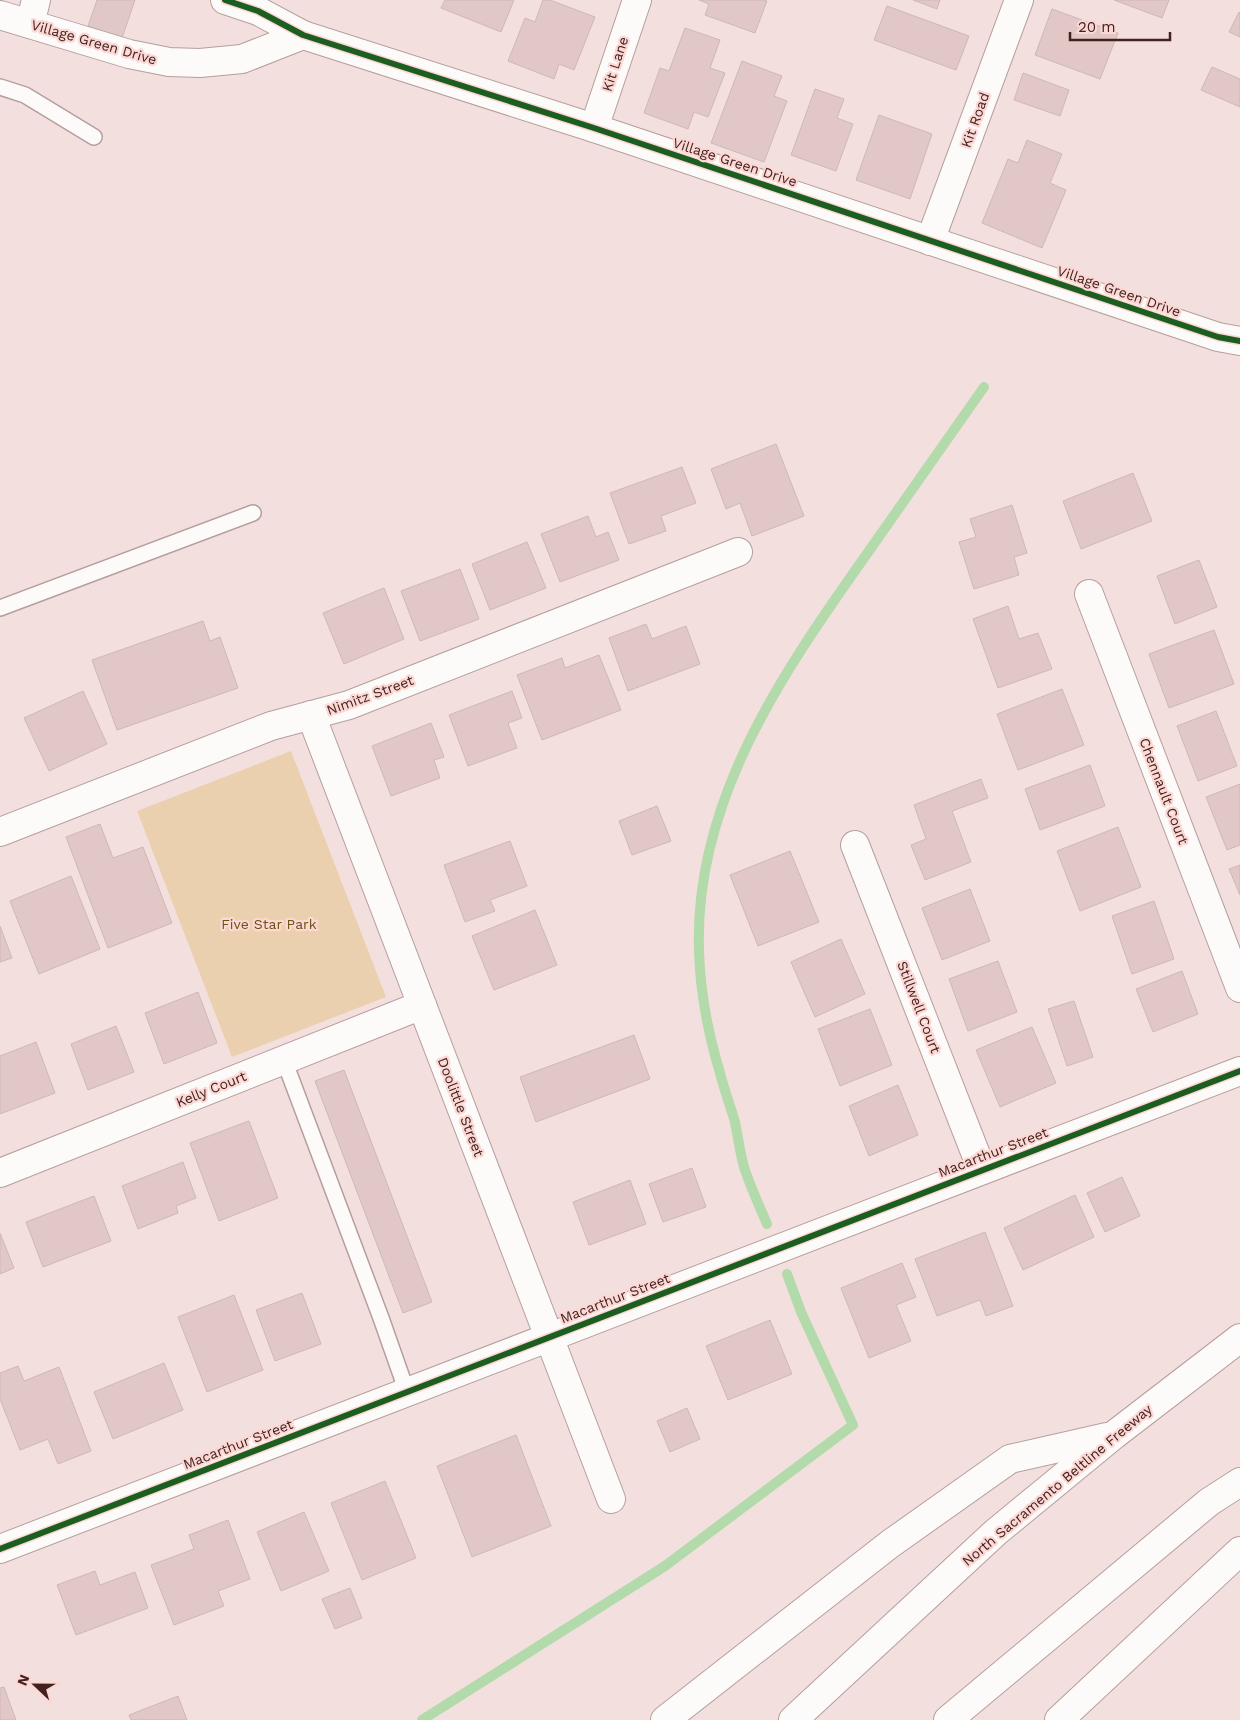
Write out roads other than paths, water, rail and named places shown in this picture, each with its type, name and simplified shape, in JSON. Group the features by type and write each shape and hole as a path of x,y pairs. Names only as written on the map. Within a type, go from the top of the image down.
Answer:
{"main road":[{"name":"Village Green Drive","path":"226,0 258,11 304,35 594,128 1218,337 1240,341"},
{"name":"Kit Lane","path":"594,128 637,0"},
{"name":"Kit Road","path":"930,241 1019,0"},
{"name":"Village Green Drive","path":"0,14 33,12 129,54 169,62 200,63 242,59 304,35"},
{"name":"Nimitz Street","path":"0,832 271,726 349,705 738,552"},
{"name":"Chennault Court","path":"1088,594 1240,988"},
{"name":"Doolittle Street","path":"311,715 611,1499"},
{"name":"Stillwell Court","path":"856,845 982,1170"},
{"name":"Kelly Court","path":"0,1173 422,1006"},
{"name":"Macarthur Street","path":"0,1549 1240,1071"},
{"name":"North Sacramento Beltline Freeway","path":"793,1720 996,1532 1114,1435 1240,1338"},
{"path":"665,1720 890,1544 1010,1459 1114,1435"},
{"path":"948,1720 1209,1502 1240,1482"},
{"path":"1058,1720 1240,1551"}],"lane":[{"path":"0,87 25,95 94,137"},
{"path":"0,608 253,513"},
{"path":"284,1060 407,1392"}],"waterway":[{"path":"767,1224 744,1167 735,1122 723,1085 705,1012 699,950 701,895 711,842 727,791 749,742 774,694 833,602 984,387"},
{"path":"422,1720 665,1566 853,1425 801,1312 787,1274"}],"park label":[{"name":"Five Star Park","path":"269,924"}]}
